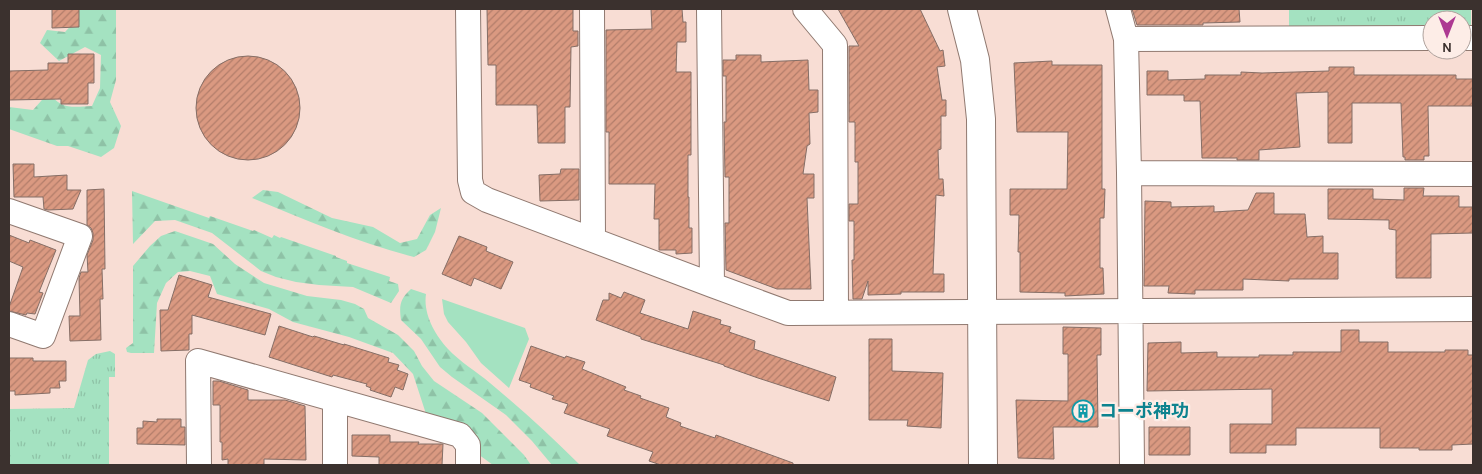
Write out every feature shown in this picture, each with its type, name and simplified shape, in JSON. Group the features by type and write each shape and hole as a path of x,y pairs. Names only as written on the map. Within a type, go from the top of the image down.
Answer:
{"street":[{"path":"468,9 470,180 474,192 487,200 788,313 1473,309"},
{"path":"592,9 592,240"},
{"path":"709,9 712,285"},
{"path":"805,9 836,45 836,312"},
{"path":"962,9 975,60 981,119 983,465"},
{"path":"1118,9 1126,39 1132,465"},
{"path":"1126,39 1422,38"},
{"path":"1129,173 1473,174"},
{"path":"9,211 80,236 42,336 9,324"},
{"path":"199,465 198,361 460,435 468,445 468,465"},
{"path":"335,400 335,465"}],"green space":[{"path":"79,9 116,9 116,80 110,102 121,126 114,148 101,157 68,146 57,146 9,129 9,107 33,110 49,92 62,105 73,107 92,106 100,88 101,55 85,47 59,61 40,43 47,30 65,32 79,17"},
{"path":"1289,9 1471,9 1422,10 1422,30 1289,31"},
{"path":"263,190 278,192 332,218 373,227 400,243 417,239 430,215 441,208 435,232 426,250 414,257 352,238 252,198"},
{"path":"132,191 209,218 210,216 254,230 272,238 274,235 281,237 336,256 347,261 347,263 390,277 389,281 398,284 399,291 391,303 353,287 319,285 276,277 261,271 212,233 175,220 155,221 133,244"},
{"path":"175,231 213,244 235,264 264,283 307,296 341,300 364,309 368,318 398,335 414,351 422,366 434,381 482,413 524,455 531,465 493,465 427,417 413,374 393,353 349,337 293,322 269,309 217,294 210,276 190,271 178,272 166,283 157,303 154,353 127,352 126,348 133,343 133,266 161,236"},
{"path":"411,289 426,294 426,309 431,324 448,349 513,403 580,465 552,465 532,441 506,415 440,367 421,339 401,320 401,303"},
{"path":"442,299 525,328 529,339 509,388 481,363 448,322 444,314"},
{"path":"110,351 115,354 115,377 109,377 109,465 9,465 9,409 74,408 88,360 96,354"}],"building":[{"path":"52,9 79,9 79,27 52,28"},
{"path":"487,9 573,9 573,31 578,31 578,46 571,47 570,107 565,107 565,143 538,143 537,105 496,105 496,65 488,65"},
{"path":"651,9 682,9 683,22 686,22 686,42 677,42 676,72 691,72 691,155 688,155 688,197 689,228 692,228 692,253 676,254 676,250 659,250 659,219 654,219 655,184 609,184 609,132 606,132 606,30 652,29"},
{"path":"838,9 920,9 940,51 943,50 945,66 937,67 942,100 946,100 946,116 941,116 941,149 938,150 939,179 943,179 944,196 936,195 933,274 944,274 944,292 901,292 901,294 868,295 868,281 862,299 853,299 854,221 849,221 849,204 858,204 858,162 855,162 855,122 849,122 849,46 859,46"},
{"path":"1132,9 1239,9 1240,22 1203,23 1203,25 1137,25"},
{"path":"68,54 94,54 94,83 88,83 88,104 61,104 61,99 9,100 9,71 48,70 48,63 68,63"},
{"path":"736,55 761,55 761,62 808,60 809,90 818,90 818,112 809,113 810,144 807,146 803,174 814,174 814,198 807,198 811,289 777,289 726,270 725,223 729,223 729,177 725,177 724,122 726,122 726,76 723,76 723,60 736,60"},
{"path":"248,56 268,60 277,64 285,71 292,79 296,88 300,108 296,128 292,137 285,145 277,152 268,156 248,160 228,156 219,152 211,145 204,137 200,128 196,108 200,88 204,79 211,71 219,64 228,60"},
{"path":"1052,61 1052,65 1102,65 1102,189 1105,189 1104,218 1100,218 1100,268 1103,268 1104,294 1065,296 1065,293 1020,292 1019,215 1010,215 1010,189 1067,189 1068,132 1017,132 1014,63"},
{"path":"1329,67 1354,67 1354,75 1456,75 1456,79 1473,79 1473,106 1428,106 1429,156 1424,156 1424,160 1405,160 1405,157 1403,157 1401,103 1352,103 1352,143 1328,143 1328,92 1296,93 1300,147 1259,150 1259,160 1237,160 1237,158 1202,158 1200,101 1184,101 1184,95 1147,95 1147,71 1168,71 1168,80 1205,79 1205,75 1241,75 1241,72 1329,71"},
{"path":"13,164 34,164 34,177 67,175 67,190 81,190 73,209 48,210 44,209 43,197 14,197"},
{"path":"561,169 579,169 579,200 540,201 539,175 560,174"},
{"path":"1404,188 1424,188 1423,196 1459,196 1459,207 1473,207 1473,233 1431,234 1431,278 1396,278 1396,230 1389,229 1389,220 1328,219 1328,189 1373,189 1373,199 1404,200"},
{"path":"104,189 105,269 102,269 103,299 100,299 101,340 70,341 69,316 80,316 79,278 81,272 88,272 87,255 93,240 91,228 87,225 87,190"},
{"path":"1256,193 1274,193 1274,214 1305,214 1307,237 1323,236 1323,253 1338,253 1338,279 1289,279 1289,281 1243,279 1243,290 1195,290 1195,294 1168,293 1169,286 1144,286 1145,201 1171,202 1171,207 1214,206 1214,212 1248,210"},
{"path":"9,235 29,243 30,240 56,250 39,292 43,293 35,314 27,313 26,315 9,311 23,267 9,261"},
{"path":"459,236 487,247 486,251 513,262 501,289 474,278 471,286 442,274"},
{"path":"179,275 212,285 208,297 271,314 265,335 192,315 192,334 189,334 189,350 161,351 160,310 168,310"},
{"path":"624,292 645,300 640,313 688,329 693,311 721,320 720,324 731,327 729,332 755,341 754,349 836,377 829,401 641,339 641,337 596,320 603,300 609,300 609,293 621,298"},
{"path":"279,326 389,358 388,362 399,365 397,370 408,374 403,390 395,387 391,397 370,390 371,388 366,386 367,384 333,375 332,377 269,357"},
{"path":"1063,327 1101,328 1101,355 1097,355 1098,427 1053,427 1054,459 1018,458 1016,400 1068,401 1068,354 1063,354"},
{"path":"1341,330 1359,330 1359,342 1388,342 1388,352 1468,350 1468,355 1473,355 1473,444 1452,445 1452,450 1380,448 1380,428 1296,428 1296,445 1266,445 1266,453 1230,453 1230,424 1272,424 1272,389 1147,391 1148,343 1181,342 1181,353 1217,352 1217,357 1293,355 1293,352 1341,352"},
{"path":"869,339 892,339 892,371 943,373 941,428 907,426 908,420 869,420"},
{"path":"531,346 565,358 566,356 585,362 582,369 626,387 624,390 641,396 640,398 669,408 666,417 681,423 680,426 715,438 716,435 793,463 793,465 661,465 649,461 653,452 607,436 610,429 564,413 568,404 552,399 554,396 530,387 531,384 519,380"},
{"path":"9,358 33,358 33,361 66,361 66,381 59,381 60,388 50,388 50,393 15,395 15,391 9,391"},
{"path":"213,381 248,390 248,400 285,400 305,406 306,460 264,459 264,465 228,465 228,459 222,460 220,405 213,405"},
{"path":"157,419 181,419 181,427 185,427 185,445 137,444 137,428 143,428 143,421 157,422"},
{"path":"1149,427 1190,427 1190,455 1149,455"},
{"path":"352,435 390,435 390,442 443,444 442,465 379,465 379,457 352,456"}],"place":[{"name":"コーポ神功","path":"1083,411"}]}
